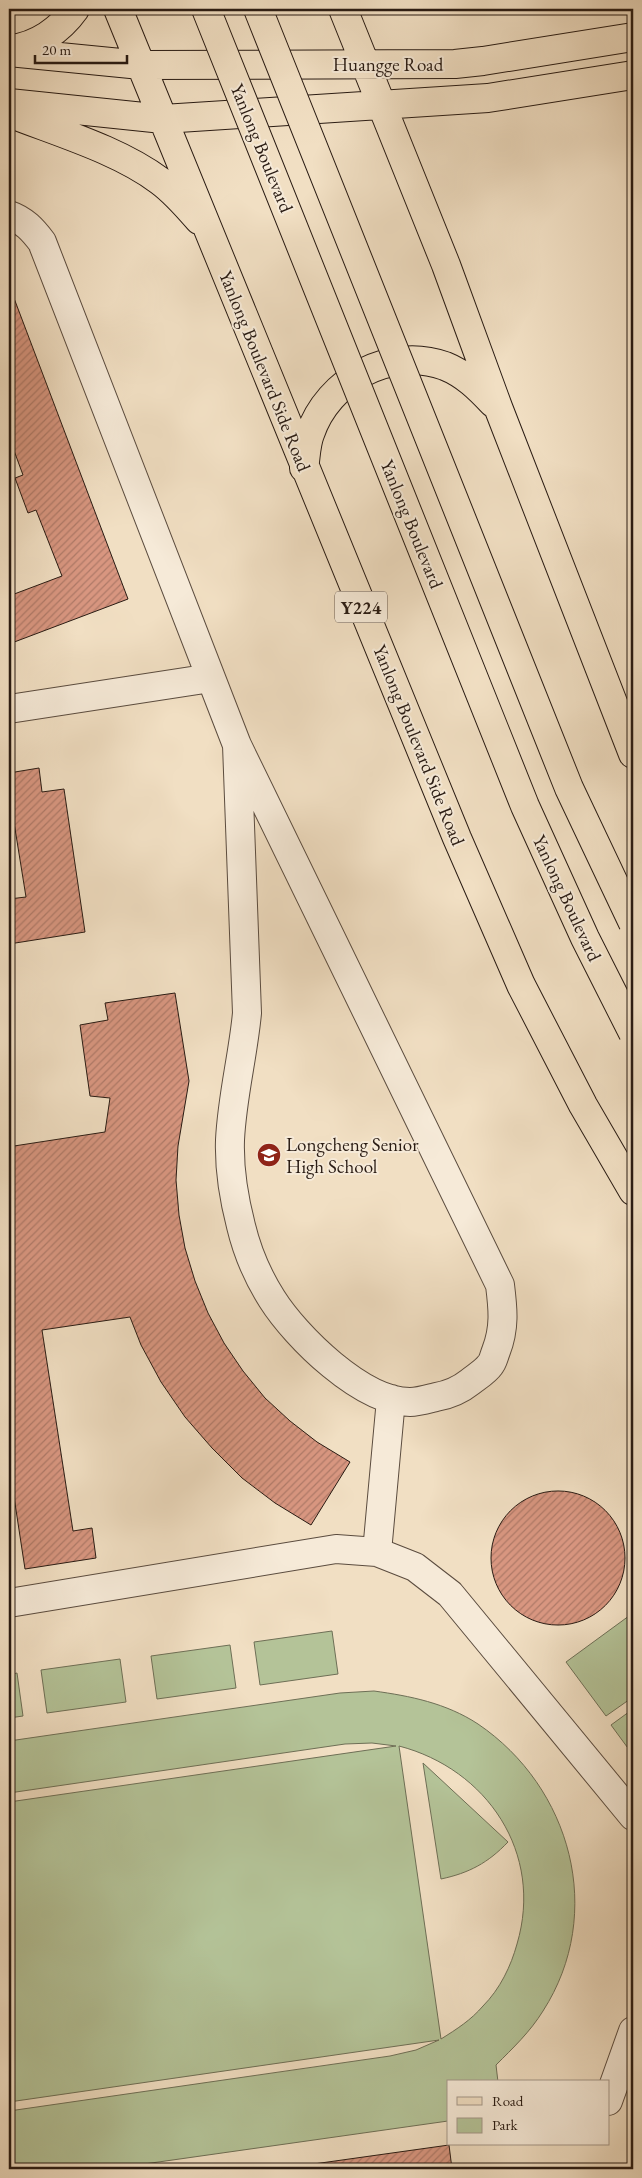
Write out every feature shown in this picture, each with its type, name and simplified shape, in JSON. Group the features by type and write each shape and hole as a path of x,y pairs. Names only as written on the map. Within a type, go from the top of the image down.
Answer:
{"main road":[{"path":"9,51 37,42 49,35 75,9"},
{"name":"Yanlong Boulevard Side Road","path":"118,9 304,468 457,838 522,985 583,1105 633,1191"},
{"name":"Yanlong Boulevard","path":"206,9 525,806 585,938 633,1033"},
{"path":"258,9 569,788 633,923"},
{"path":"343,9 446,265 498,407 633,754"},
{"name":"Huangge Road","path":"9,51 141,65 366,64 483,61 633,37"},
{"name":"Huangge Road","path":"9,103 163,119 488,98 633,75"},
{"path":"9,113 130,162 160,181 185,203 209,232"},
{"path":"304,468 309,434 324,404 348,380 378,365 412,360 445,366 475,383 498,407"}],"lane":[{"path":"9,215 18,218 31,227 42,242 237,745 500,1285 503,1310 502,1335 490,1365 465,1386 448,1394 410,1402 391,1399 356,1382 322,1358 295,1330 272,1299 258,1273 241,1228 233,1186 230,1142 234,1097 243,1052 247,1013 237,745"},
{"path":"9,709 211,678"},
{"path":"377,1552 391,1399"},
{"path":"9,1603 326,1550 377,1552 415,1567 450,1594 633,1816"},
{"path":"610,2095 633,2031"}],"green space":[{"path":"633,1613 633,1697 606,1716 566,1662"},
{"path":"332,1631 338,1674 260,1685 254,1642"},
{"path":"230,1645 236,1688 157,1699 151,1656"},
{"path":"120,1659 126,1702 47,1713 41,1670"},
{"path":"17,1673 23,1716 9,1718 9,1675"},
{"path":"374,1691 401,1695 453,1711 478,1724 510,1750 536,1782 556,1817 569,1854 575,1894 572,1934 562,1973 538,2019 496,2065 498,2080 447,2080 447,2121 109,2169 9,2169 9,2111 390,2056 416,2050 439,2040 9,2102 9,1802 396,1746 372,1743 345,1744 9,1793 9,1741 340,1693","holes":["399,1746 430,1757 458,1774 482,1795 501,1820 515,1847 522,1878 523,1910 512,1961 495,1992 464,2024 441,2039"]},
{"path":"633,1709 633,1755 611,1725"},
{"path":"423,1763 508,1842 493,1856 478,1866 460,1874 441,1879"}],"building":[{"path":"9,285 128,599 9,644 9,596 62,576 36,510 28,513 15,478 23,475 9,437"},
{"path":"39,768 42,792 64,789 85,932 9,944 9,899 26,897 12,810 9,810 9,773"},
{"path":"175,993 189,1081 178,1146 176,1180 179,1215 185,1248 195,1281 208,1313 224,1343 243,1371 265,1398 317,1442 350,1462 311,1525 275,1503 242,1478 185,1417 161,1382 141,1345 130,1317 42,1330 73,1531 92,1528 96,1558 25,1569 9,1464 9,1112 14,1146 105,1132 110,1098 90,1096 80,1025 108,1020 105,1003"},
{"path":"558,1491 584,1496 606,1510 620,1532 625,1558 620,1584 606,1606 584,1620 558,1625 532,1620 510,1606 496,1584 491,1558 496,1532 510,1510 532,1496"},
{"path":"447,2145 449,2146 452,2169 278,2169"}],"place":[{"name":"Longcheng Senior High School","path":"269,1155"}]}
